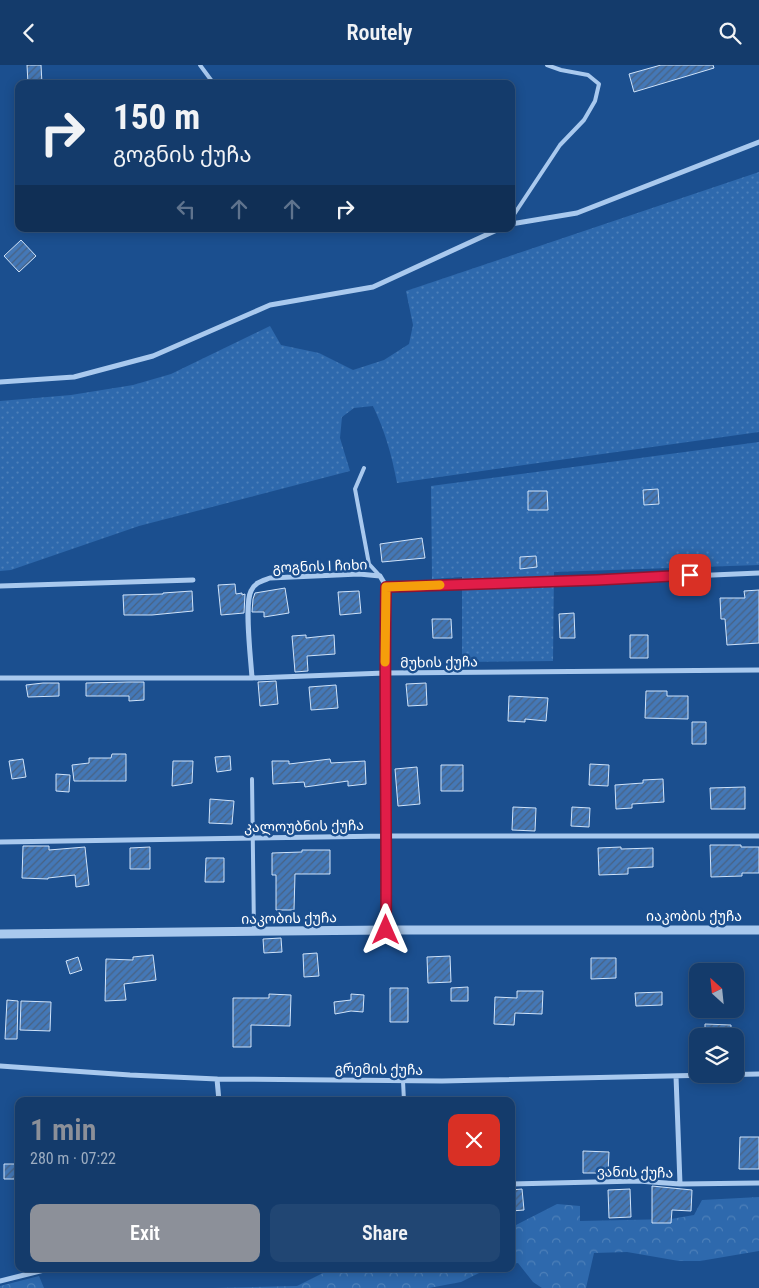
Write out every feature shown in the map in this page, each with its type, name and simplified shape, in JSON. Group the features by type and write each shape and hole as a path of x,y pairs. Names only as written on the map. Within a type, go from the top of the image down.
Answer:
{"street":[{"path":"515,223 576,213 759,141"},
{"path":"0,382 74,377 153,356 270,305 373,287 492,232"},
{"path":"386,930 386,587 759,573"},
{"name":"გოგნის I ჩიხი","path":"252,678 248,612 249,597 252,589 258,582 270,578 358,574 380,576 386,587"},
{"path":"0,586 193,580"},
{"name":"მუხის ქუჩა","path":"0,678 252,678 385,673 759,670"},
{"name":"კალოუბნის ქუჩა","path":"0,842 387,836 759,836"},
{"name":"იაკობის ქუჩა","path":"0,934 386,930 759,930"},
{"name":"გრემის ქუჩა","path":"0,1066 217,1079 403,1081 759,1074"},
{"path":"676,1076 680,1184"},
{"path":"217,1079 219,1097"},
{"name":"ვანის ქუჩა","path":"515,1184 638,1181 680,1184 759,1183"},
{"path":"0,1281 36,1272"}],"lane":[{"path":"200,65 211,80"},
{"path":"515,213 560,145 584,120 596,101 599,84 588,75 547,65"},
{"path":"364,468 354,489 369,564 380,576"},
{"path":"252,779 254,932"},
{"path":"403,1081 404,1097"}],"green space":[{"path":"759,172 759,432 397,483 388,444 373,406 354,408 342,417 340,438 350,471 139,526 11,570 0,571 0,401 71,395 133,385 171,374 270,326 281,345 319,353 353,370 384,360 409,344 413,325 406,291"},
{"path":"759,442 759,565 554,572 553,661 462,662 462,577 432,579 431,486"},
{"path":"759,1197 759,1251 700,1261 679,1261 627,1252 594,1253 586,1288 542,1288 533,1282 518,1263 515,1263 515,1225 557,1204 580,1206 580,1221 671,1219 694,1215 702,1200"},
{"path":"325,1272 481,1272 461,1282 429,1288 213,1288 297,1286"},
{"path":"39,1276 44,1288 0,1288 0,1286"}],"building":[{"path":"27,65 41,65 42,80 28,80"},
{"path":"661,65 713,65 714,68 634,92 629,74"},
{"path":"21,240 36,256 19,272 4,256"},
{"path":"658,489 659,504 644,505 643,490"},
{"path":"528,491 547,491 548,510 528,510"},
{"path":"422,538 425,558 382,562 380,544"},
{"path":"536,556 537,567 520,569 520,557"},
{"path":"235,584 236,594 245,594 244,613 221,615 218,585"},
{"path":"285,588 289,613 264,617 264,612 252,612 255,593"},
{"path":"759,590 759,643 727,645 725,619 721,619 720,598 745,598 744,591"},
{"path":"192,591 193,611 152,615 124,615 123,595"},
{"path":"359,591 361,613 340,615 338,592"},
{"path":"574,613 575,638 560,638 559,614"},
{"path":"432,619 451,619 452,638 433,638"},
{"path":"306,635 306,638 334,635 335,654 307,656 308,671 295,672 292,636"},
{"path":"630,635 648,635 648,658 630,658"},
{"path":"276,681 278,704 260,706 258,682"},
{"path":"144,682 144,700 129,701 129,696 86,696 86,683"},
{"path":"59,683 59,696 28,697 26,685"},
{"path":"426,683 427,705 408,706 406,684"},
{"path":"336,685 338,708 311,710 309,687"},
{"path":"646,691 667,691 667,696 688,696 688,719 645,718"},
{"path":"509,696 548,698 546,721 525,719 525,722 508,721"},
{"path":"692,722 706,722 706,744 692,744"},
{"path":"112,754 126,754 126,781 74,781 72,765 89,763 89,758 111,758"},
{"path":"230,756 231,770 217,772 215,757"},
{"path":"23,759 26,777 12,779 9,761"},
{"path":"330,759 331,763 365,761 366,784 348,786 348,781 305,787 304,782 273,784 272,761 289,761 289,764"},
{"path":"173,761 193,761 192,783 172,786"},
{"path":"590,764 609,765 608,786 589,785"},
{"path":"441,765 463,765 463,791 441,791"},
{"path":"417,767 420,804 398,806 395,769"},
{"path":"56,774 70,775 69,792 56,791"},
{"path":"663,779 664,802 632,804 632,808 616,809 615,785"},
{"path":"745,787 745,809 711,809 710,788"},
{"path":"210,799 234,801 232,824 209,823"},
{"path":"513,807 536,808 535,831 512,830"},
{"path":"572,807 590,808 589,827 571,826"},
{"path":"710,845 759,847 759,873 742,873 742,876 711,877"},
{"path":"23,846 49,846 49,850 85,847 89,885 76,887 75,875 48,879 22,878"},
{"path":"150,847 150,869 130,869 130,848"},
{"path":"621,847 621,849 653,848 653,867 628,868 628,874 599,875 598,848"},
{"path":"302,850 330,850 330,874 295,874 294,910 276,910 276,875 272,875 272,853 302,852"},
{"path":"206,858 224,858 224,882 205,882"},
{"path":"281,938 282,952 264,953 263,939"},
{"path":"317,953 319,976 304,977 303,954"},
{"path":"153,955 156,980 124,984 126,1000 105,1001 106,959 133,960 133,957"},
{"path":"450,956 451,982 428,983 427,957"},
{"path":"78,957 82,970 70,974 66,961"},
{"path":"591,958 616,958 616,978 591,979"},
{"path":"468,987 468,1001 451,1001 451,988"},
{"path":"390,988 408,988 408,1022 390,1022"},
{"path":"517,991 543,991 542,1014 515,1013 514,1025 494,1024 495,997 517,998"},
{"path":"662,992 662,1005 636,1006 635,993"},
{"path":"269,994 291,995 290,1026 251,1025 251,1047 233,1047 233,998 269,998"},
{"path":"351,994 364,995 363,1012 351,1011 335,1014 334,1002 351,1000"},
{"path":"7,1000 18,1001 17,1039 5,1039"},
{"path":"21,1001 51,1002 50,1031 20,1030"},
{"path":"705,1024 731,1025 731,1028 705,1028"},
{"path":"740,1137 759,1137 759,1169 739,1169"},
{"path":"583,1151 609,1152 608,1173 583,1173"},
{"path":"4,1164 15,1164 15,1179 4,1179"},
{"path":"652,1186 692,1190 691,1211 672,1210 671,1223 652,1223"},
{"path":"522,1189 524,1210 515,1211 515,1190"},
{"path":"630,1189 631,1217 609,1218 608,1190"}],"slow traffic":[{"path":"385,662 386,587 440,585"}],"route":[{"path":"386,930 386,587 690,575"}]}
